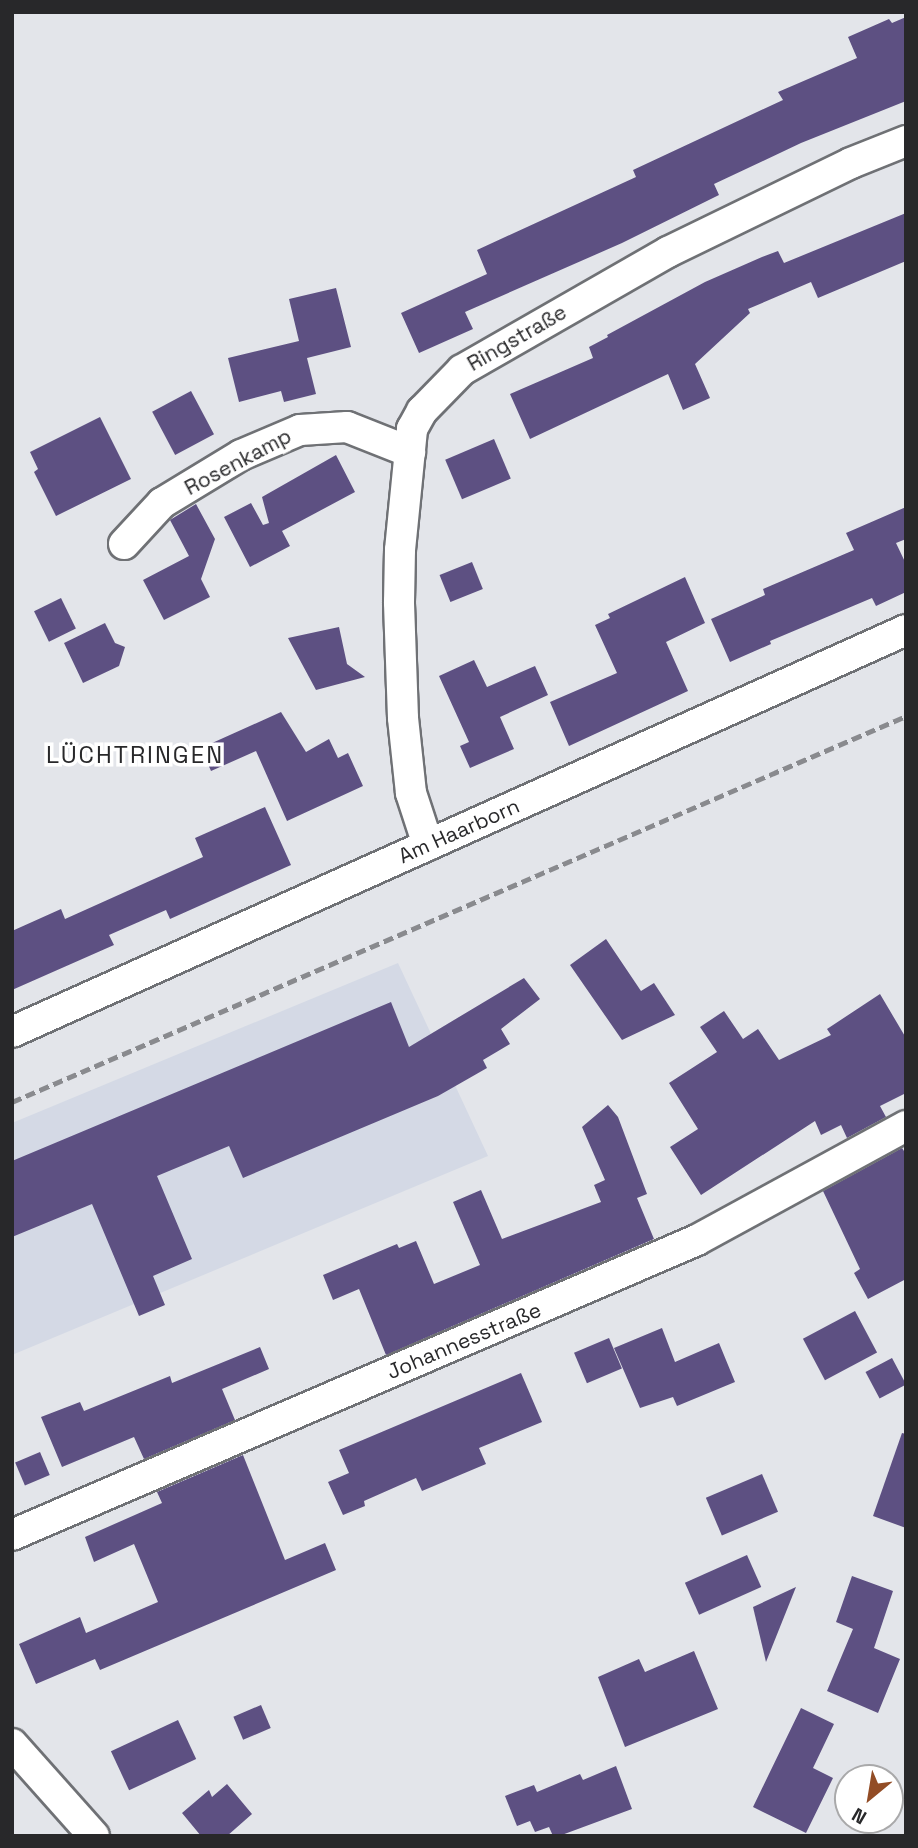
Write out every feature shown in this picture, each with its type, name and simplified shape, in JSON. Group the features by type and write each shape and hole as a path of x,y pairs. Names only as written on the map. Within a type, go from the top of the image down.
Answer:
{"street":[{"name":"Ringstraße","path":"428,845 411,793 403,718 400,550 412,429 422,411 462,370 668,252 851,163 906,141"},
{"name":"Rosenkamp","path":"124,544 162,503 241,455 300,430 347,428 410,452"},
{"name":"Am Haarborn","path":"12,1032 906,630"},
{"name":"Johannesstraße","path":"12,1535 697,1240 906,1126"},
{"path":"12,1744 94,1836"}],"shaded area":[{"path":"398,963 488,1156 12,1355 12,1123"}],"building":[{"path":"906,17 906,101 801,143 714,184 719,195 622,243 465,312 473,329 419,353 401,313 487,274 477,250 636,177 633,170 783,100 778,92 857,58 848,37 889,19 892,23"},
{"path":"906,213 906,261 818,298 811,282 748,309 750,313 695,364 710,398 683,410 668,374 530,439 510,394 593,358 589,347 608,337 607,335 705,282 762,257 778,251 784,263"},
{"path":"336,288 351,347 307,358 316,394 284,402 281,391 239,402 228,358 299,341 289,299"},
{"path":"191,391 214,434 175,455 152,412"},
{"path":"100,417 131,479 56,516 34,472 38,469 30,452"},
{"path":"494,439 511,479 462,499 445,460"},
{"path":"336,455 355,492 282,531 290,546 250,567 224,517 251,503 263,525 269,523 262,497"},
{"path":"196,504 215,539 201,579 210,597 164,620 143,580 189,556 170,520"},
{"path":"906,507 906,539 896,543 906,564 906,592 876,606 872,598 770,641 771,644 730,662 711,619 765,595 763,589 854,550 846,533"},
{"path":"472,562 483,589 450,602 440,575"},
{"path":"685,577 705,623 666,642 688,691 569,746 550,702 617,673 595,625 610,618 608,614"},
{"path":"61,598 76,629 49,642 34,611"},
{"path":"105,623 115,643 125,647 119,666 83,683 64,643"},
{"path":"339,627 347,664 365,677 316,690 288,638"},
{"path":"474,660 487,687 535,666 548,695 500,717 514,749 470,768 460,746 469,742 439,676"},
{"path":"281,712 306,752 329,739 338,758 348,753 363,786 287,821 256,751 211,771 201,748"},
{"path":"265,807 291,865 170,919 166,910 109,935 114,945 12,990 12,931 61,909 65,919 203,857 195,838"},
{"path":"606,939 641,991 654,983 675,1015 622,1040 570,965"},
{"path":"524,978 540,999 501,1029 510,1044 483,1060 487,1068 438,1096 243,1178 229,1146 157,1176 192,1259 153,1276 165,1305 139,1316 92,1204 12,1237 12,1161 391,1002 409,1047"},
{"path":"880,994 906,1038 906,1093 880,1106 886,1117 847,1138 841,1125 821,1135 815,1121 701,1195 670,1147 698,1129 669,1083 717,1052 700,1027 724,1011 743,1039 758,1029 779,1060 831,1035 827,1029"},
{"path":"608,1105 618,1117 647,1194 637,1198 654,1239 386,1355 359,1289 333,1300 323,1275 397,1244 399,1248 416,1241 434,1284 480,1265 453,1202 481,1190 502,1239 601,1202 594,1185 605,1180 582,1127"},
{"path":"902,1148 906,1154 906,1279 868,1299 854,1273 860,1269 823,1191"},
{"path":"855,1311 877,1352 825,1380 803,1339"},
{"path":"662,1328 675,1362 719,1343 735,1382 677,1406 673,1397 640,1408 614,1348"},
{"path":"609,1338 622,1368 587,1383 574,1353"},
{"path":"260,1347 269,1369 222,1389 235,1420 144,1459 134,1437 62,1467 41,1417 80,1402 84,1411 170,1376 172,1383"},
{"path":"892,1358 906,1385 880,1399 866,1372"},
{"path":"521,1373 542,1422 479,1448 486,1464 422,1491 416,1478 364,1501 365,1506 343,1515 328,1482 349,1473 339,1450"},
{"path":"902,1433 906,1434 906,1528 873,1516"},
{"path":"40,1452 50,1475 25,1486 15,1463"},
{"path":"243,1455 285,1560 325,1543 336,1570 100,1670 95,1659 36,1684 19,1644 80,1617 86,1633 158,1602 134,1544 94,1562 85,1537 162,1503 157,1492"},
{"path":"762,1474 778,1512 722,1536 706,1498"},
{"path":"747,1555 761,1587 699,1615 685,1583"},
{"path":"852,1576 893,1591 874,1648 900,1659 878,1713 827,1691 853,1629 836,1622"},
{"path":"796,1587 766,1662 753,1607"},
{"path":"694,1651 718,1709 625,1747 598,1677 639,1659 645,1672"},
{"path":"261,1705 271,1728 243,1740 233,1717"},
{"path":"801,1708 834,1724 813,1768 833,1778 806,1833 753,1807"},
{"path":"178,1720 196,1759 129,1790 111,1751"},
{"path":"616,1766 632,1809 559,1836 553,1836 549,1827 535,1832 530,1821 517,1826 505,1796 534,1785 537,1792 580,1774 583,1780"},
{"path":"227,1784 252,1814 227,1836 201,1836 182,1813 209,1790 212,1797"}],"railway":[{"path":"12,1102 906,716"}],"district":[{"name":"LÜCHTRINGEN","path":"135,755"}]}
